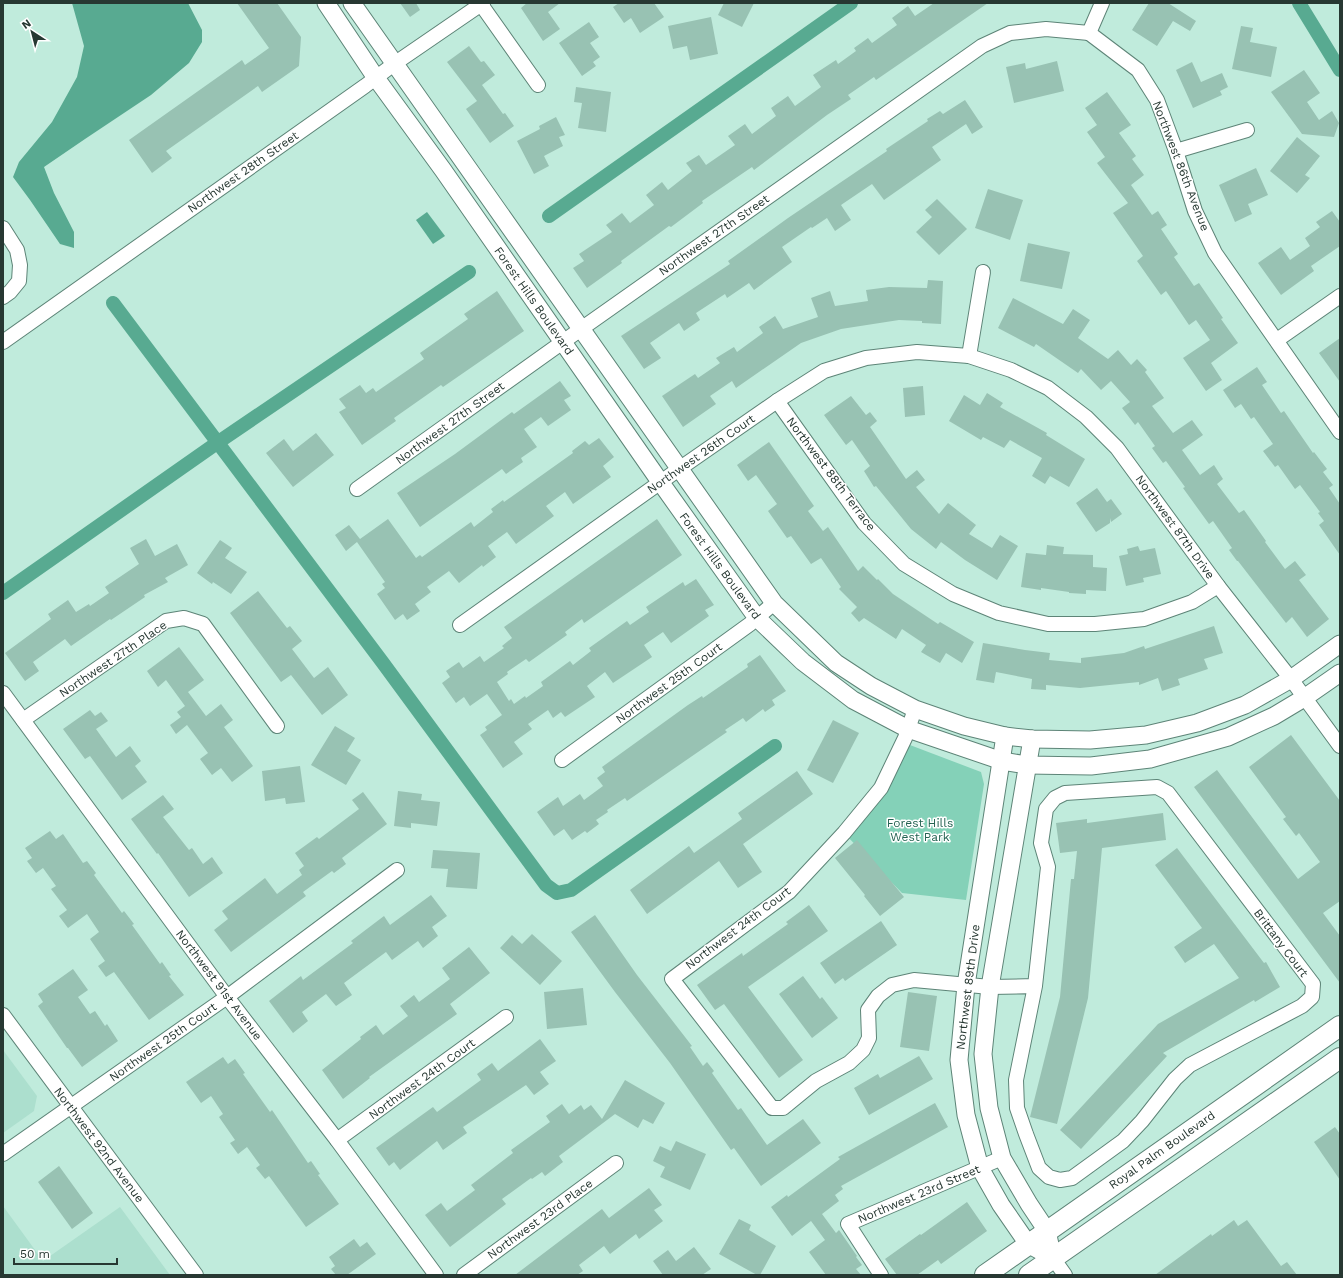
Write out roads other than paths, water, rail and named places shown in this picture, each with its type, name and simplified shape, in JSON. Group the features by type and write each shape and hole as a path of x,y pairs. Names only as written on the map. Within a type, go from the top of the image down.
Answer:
{"main road":[{"name":"Royal Palm Boulevard","path":"985,1275 1340,1026"},
{"path":"1029,1275 1340,1058"}],"street":[{"name":"Forest Hills Boulevard","path":"326,3 376,78 443,170 757,618 803,662 853,700 908,729 1002,761 1027,765 1091,766 1150,759 1228,737 1274,716 1304,698 1340,673"},
{"name":"Forest Hills Boulevard","path":"352,3 774,603 836,663 871,686 915,709 964,726 1006,736 1032,739 1090,740 1146,735 1196,723 1245,705 1291,679 1340,644"},
{"path":"1089,33 1102,3"},
{"name":"Northwest 28th Street","path":"3,342 394,64 481,4"},
{"path":"481,4 538,85"},
{"name":"Northwest 27th Street","path":"357,489 982,46 1010,33 1046,28 1089,33"},
{"name":"Northwest 86th Avenue","path":"1089,33 1138,70 1157,100 1176,151 1195,210 1215,253 1340,432"},
{"path":"1176,151 1248,130"},
{"path":"3,228 17,250 20,265 19,281 10,292 3,297"},
{"path":"969,356 983,272"},
{"path":"1277,340 1340,296"},
{"name":"Northwest 26th Court","path":"460,625 679,469 777,401 824,371 866,358 917,352 969,356"},
{"name":"Northwest 87th Drive","path":"969,356 1011,370 1048,388 1086,417 1117,448 1218,586 1291,679 1340,746"},
{"name":"Northwest 88th Terrace","path":"777,401 864,523 904,564 953,594 999,613 1048,624 1095,624 1144,618 1192,602 1218,586"},
{"name":"Northwest 25th Court","path":"562,760 750,624 774,603"},
{"name":"Northwest 27th Place","path":"23,720 166,621 184,618 203,624 277,726"},
{"name":"Northwest 91st Avenue","path":"3,693 227,997 337,1140 436,1275"},
{"name":"Northwest 24th Court","path":"915,709 908,729 881,788 844,833 789,892 672,979 772,1108 783,1108 816,1081 849,1062 863,1050 869,1038 868,1010 878,996 892,985 914,980 966,985"},
{"name":"Northwest 89th Drive","path":"1006,736 966,985 959,1060 966,1115 980,1168 1001,1205 1028,1244 1053,1258"},
{"name":"Northwest 89th Drive","path":"1032,739 990,987 983,1054 989,1108 1002,1158 1047,1231 1053,1258 1065,1275"},
{"name":"Brittany Court","path":"1157,787 1168,793 1313,984 1312,997 1302,1006 1190,1065 1175,1079 1142,1121 1123,1141 1072,1178 1060,1180 1049,1178 1039,1168 1017,1108 1016,1080 1035,986 1048,867 1041,843 1046,809 1055,798 1065,793 1157,787"},
{"name":"Northwest 25th Court","path":"3,1154 227,997 397,870"},
{"path":"966,985 990,987 1035,986"},
{"name":"Northwest 92nd Avenue","path":"3,1015 196,1275"},
{"name":"Northwest 24th Court","path":"337,1140 506,1017"},
{"name":"Northwest 23rd Street","path":"881,1275 848,1224 1002,1158"},
{"name":"Northwest 23rd Place","path":"464,1275 616,1163"}],"waterway":[{"path":"549,216 851,3"},
{"path":"1299,3 1340,70"},
{"path":"3,593 217,443 469,272"},
{"path":"113,303 383,663 546,885 557,893 571,890 775,746"}],"park label":[{"name":"Forest Hills West Park","path":"920,830"}]}
